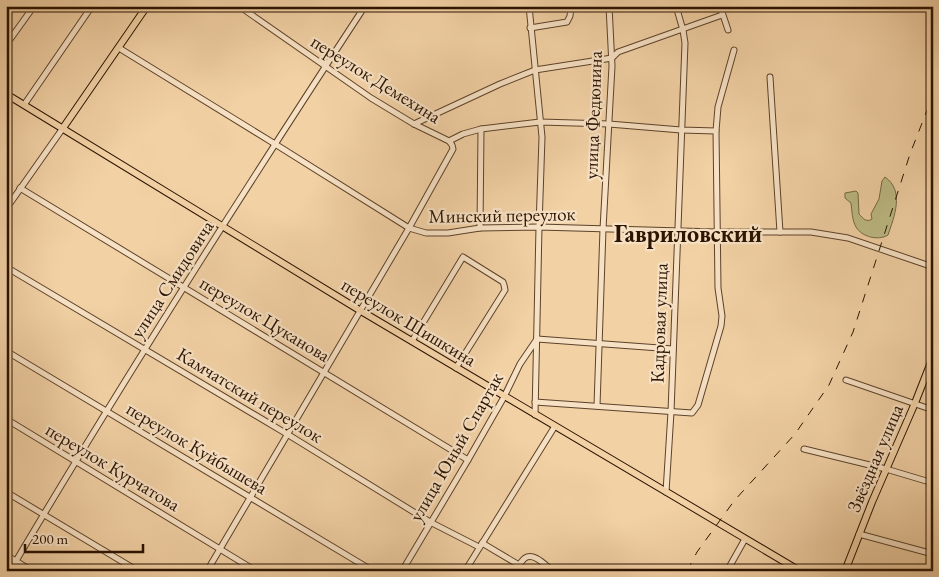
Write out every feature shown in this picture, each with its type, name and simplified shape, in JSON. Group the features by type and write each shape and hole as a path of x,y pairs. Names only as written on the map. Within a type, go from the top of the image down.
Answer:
{"main road":[{"path":"63,128 147,6"},
{"name":"переулок Шишкина","path":"6,94 360,311 800,571"},
{"name":"Звёздная улица","path":"844,571 933,357"}],"street":[{"path":"6,45 34,6"},
{"path":"24,105 92,6"},
{"name":"переулок Демехина","path":"239,6 371,98 414,124 449,141 462,134 482,129 540,122 609,124 716,131"},
{"name":"улица Смидовича","path":"10,571 144,349 365,6"},
{"name":"улица Юный Спартак","path":"529,6 542,138 535,415"},
{"path":"530,28 567,22 571,6"},
{"name":"улица Федюнина","path":"598,406 603,228 612,58 610,6"},
{"name":"Кадровая улица","path":"666,492 671,412 685,44 676,6"},
{"path":"720,6 728,30"},
{"path":"414,124 535,70 612,58 618,52 722,15"},
{"name":"Минский переулок","path":"118,48 409,228 426,233 448,233 480,228 539,227 717,232 811,232 848,238 933,267"},
{"path":"535,402 692,413 698,406 721,326 722,316 718,288 716,131 718,107 734,50"},
{"path":"770,77 780,232"},
{"path":"6,209 63,128"},
{"path":"480,228 482,129"},
{"path":"207,571 409,228 453,149 449,141"},
{"name":"переулок Цуканова","path":"20,188 468,460"},
{"path":"412,341 463,257 503,282 504,290 456,368"},
{"name":"Камчатский переулок","path":"6,267 287,434 430,522 519,564"},
{"path":"537,339 673,349"},
{"name":"улица Юный Спартак","path":"402,571 504,397 520,364 537,339"},
{"name":"переулок Куйбышева","path":"6,351 373,571"},
{"path":"846,380 933,410"},
{"name":"переулок Курчатова","path":"6,419 256,571"},
{"path":"465,571 555,426"},
{"path":"804,448 933,483"},
{"path":"6,492 138,571"},
{"path":"859,534 933,554"},
{"path":"727,571 744,539"},
{"path":"6,555 32,571"},
{"path":"515,571 524,558 529,556 553,571"}],"shaded area":[{"path":"885,177 895,189 896,197 895,212 888,235 880,238 866,236 856,227 851,203 845,198 845,193 856,191 858,193 859,214 865,220 870,220 879,199 882,181"}],"railway":[{"path":"687,571 697,552 734,501 795,434 829,385 853,332 910,154 933,95"}],"district":[{"name":"Гавриловский","path":"688,233"}]}
